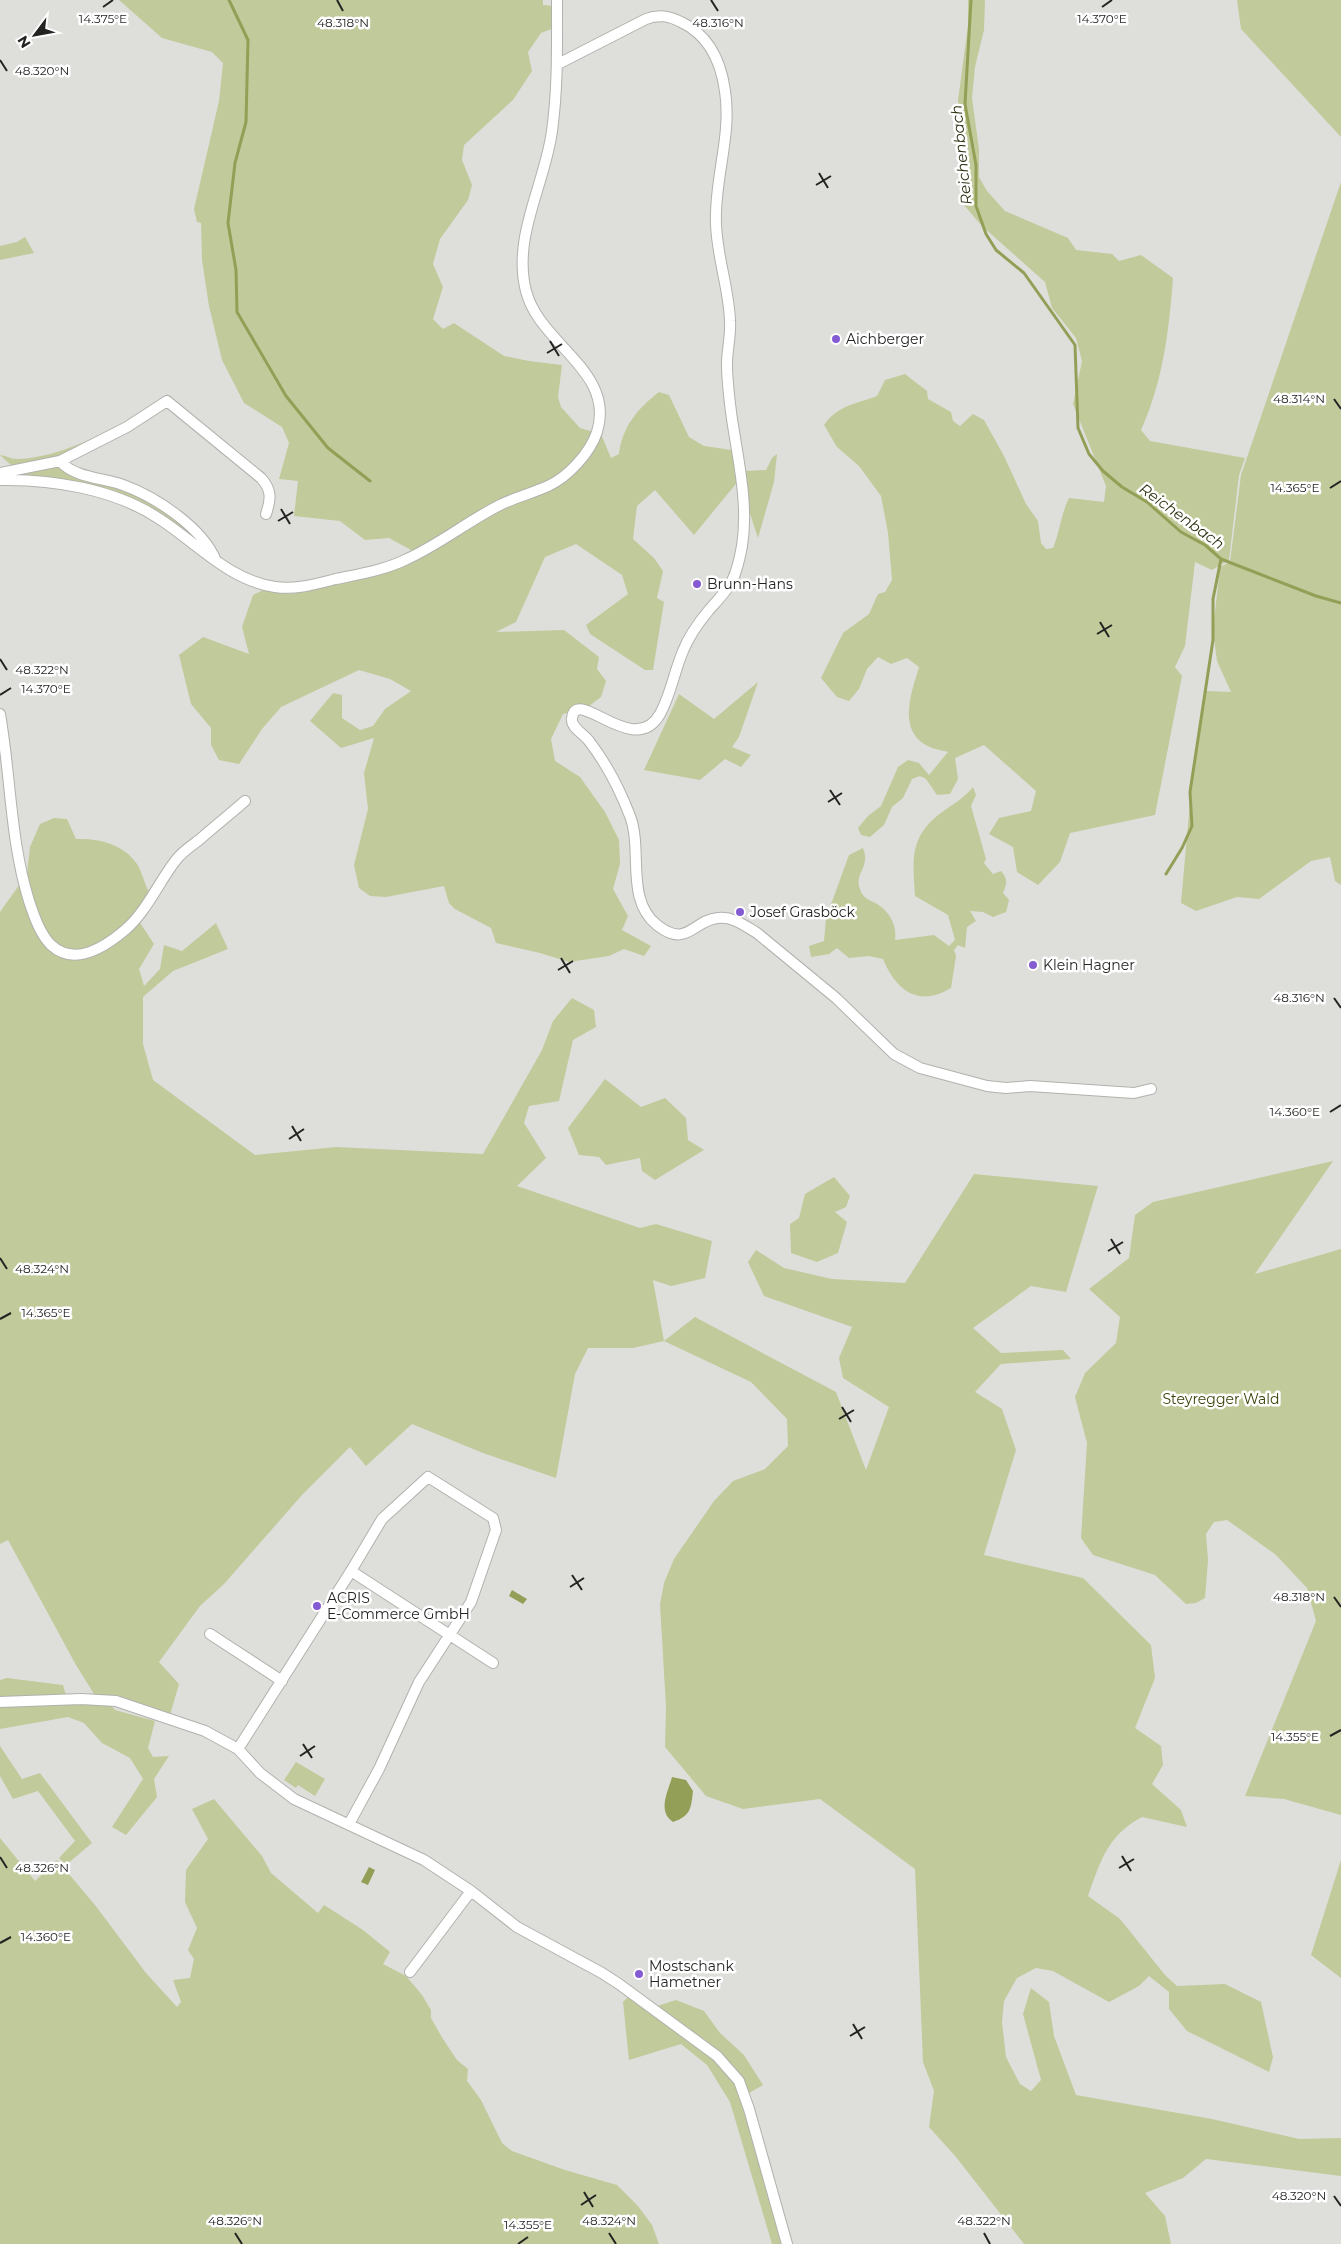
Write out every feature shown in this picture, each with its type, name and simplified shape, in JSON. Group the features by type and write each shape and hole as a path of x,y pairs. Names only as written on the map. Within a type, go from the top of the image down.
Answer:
{"street":[{"path":"0,480 64,485 117,498 158,518 217,562 255,582 291,588 313,585 386,567 425,550 503,503 552,485 573,467 588,450 596,434 599,421 599,407 590,379 533,311 523,280 522,262 525,240 552,134 558,64 557,0"},
{"path":"558,64 646,19 655,16 665,16 690,26 710,46 721,70 727,110 716,225 730,322 727,365 728,390 742,496 742,544 738,561 732,581 707,612 683,650 673,675 668,696 654,723 641,730 633,731 622,728 586,710 574,712 571,722 586,737 604,764 630,815 637,846 638,886 646,913 656,925 676,934 687,934 714,918 732,919 744,925 757,933 836,998 894,1054 920,1068 987,1086 1006,1088 1030,1086 1134,1093 1151,1089"},
{"path":"0,473 60,461 127,427 167,401 261,478 268,486 270,492 266,514"},
{"path":"60,461 70,470 122,485 166,508 206,542 217,562"},
{"path":"0,714 11,816 22,879 33,914 50,944 59,951 83,955 112,941 136,919 177,858 245,801"},
{"path":"238,1749 384,1516 428,1477 493,1518 496,1530 471,1602 419,1682 379,1769 348,1824"},
{"path":"351,1571 493,1663"},
{"path":"210,1634 282,1681"},
{"path":"0,1702 81,1699 116,1702 205,1731 238,1749 260,1773 294,1799 424,1860 470,1891 516,1927 619,1984 703,2045 728,2067 744,2093 787,2244"},
{"path":"410,1972 470,1891"}],"green space":[{"path":"119,0 543,0 543,5 554,6 554,28 541,33 528,52 532,71 513,100 464,145 462,160 472,185 468,200 440,239 433,264 443,287 433,319 443,329 454,323 504,356 562,365 558,397 561,407 580,428 601,434 611,458 619,454 624,435 632,419 659,392 669,395 689,437 704,446 732,450 736,463 734,473 740,478 746,471 766,470 772,458 777,454 774,482 758,538 739,480 694,535 655,490 637,506 633,539 654,558 663,571 657,598 664,602 653,670 645,670 590,634 586,625 628,594 622,575 576,544 545,557 516,622 496,632 564,630 599,657 597,669 606,681 601,697 589,706 563,714 551,739 555,761 580,777 605,812 619,840 620,864 613,889 628,916 622,930 651,946 644,956 624,949 609,956 569,962 496,943 491,928 455,909 449,903 444,886 386,897 370,896 359,888 354,865 368,809 364,773 374,738 341,748 310,721 333,693 342,695 342,718 360,730 373,726 385,709 411,691 390,679 359,670 281,707 262,729 239,764 219,760 211,745 211,728 191,704 179,655 203,637 249,654 242,627 253,595 263,590 288,594 305,592 401,565 422,556 389,538 365,540 340,521 294,516 298,481 279,479 289,443 282,427 244,403 222,360 209,306 202,260 201,223 197,222 194,209 219,101 223,63 212,52 162,38"},
{"path":"968,0 985,0 984,30 975,67 972,98 979,149 979,177 987,191 1005,211 1068,238 1076,250 1112,254 1119,261 1141,255 1173,278 1160,375 1149,412 1141,430 1150,441 1245,458 1239,475 1229,560 1212,570 1195,562 1185,646 1175,667 1182,676 1155,815 1070,833 1060,862 1038,885 1017,872 1013,847 989,834 999,818 1031,811 1036,791 984,745 955,758 958,779 950,794 937,795 926,779 920,776 912,779 903,798 892,807 884,825 870,837 861,835 858,828 868,816 881,806 898,767 908,760 919,763 929,775 948,752 926,745 917,738 912,729 909,720 910,698 919,667 907,658 891,664 878,657 867,669 859,689 849,701 837,697 821,678 843,633 869,614 878,594 885,592 892,580 888,533 881,496 859,466 837,447 824,425 829,418 841,409 877,396 885,380 905,374 927,391 928,399 951,412 953,421 960,426 973,414 984,420 1004,456 1026,504 1038,521 1041,543 1046,549 1053,548 1069,498 1104,502 1106,486 1073,404 1082,361 1076,338 1052,308 1045,282 982,226 963,204 962,147 958,100 968,26"},
{"path":"1237,0 1341,0 1341,137 1241,29"},
{"path":"1341,182 1341,885 1335,881 1330,857 1311,861 1259,899 1237,897 1196,911 1181,903 1191,791 1205,691 1231,692 1217,661 1213,630 1220,567 1230,562 1241,475"},
{"path":"25,237 34,253 0,260 0,246 17,242"},
{"path":"120,426 62,456 12,466 0,455 17,459 44,456 70,448"},
{"path":"51,465 124,487 174,516 212,554 128,497 0,476"},
{"path":"758,682 739,737 732,747 751,755 741,767 725,759 700,780 644,770 679,694 714,719"},
{"path":"973,787 976,795 971,806 986,859 984,863 993,874 1001,871 1005,876 1006,881 1003,893 1009,900 1006,912 993,917 983,912 970,911 976,921 967,927 965,948 958,945 954,950 956,956 951,988 939,994 918,996 909,993 894,979 883,959 869,956 849,958 837,948 829,954 811,957 809,946 824,941 826,918 849,855 863,848 865,858 859,877 861,893 884,909 890,917 895,930 895,940 934,935 949,946 955,940 948,915 915,896 915,852 921,834 928,825 937,816 965,796"},
{"path":"54,818 67,819 76,839 102,841 118,847 132,857 140,870 148,890 152,891 135,915 154,944 139,969 144,986 160,969 164,945 182,951 216,923 228,949 173,971 143,997 143,1044 153,1080 255,1155 336,1147 483,1154 542,1050 553,1021 572,998 594,1010 596,1027 573,1040 559,1101 529,1106 524,1123 546,1158 517,1186 640,1228 656,1224 712,1241 705,1278 671,1286 653,1280 664,1341 633,1348 588,1348 575,1374 556,1478 483,1453 412,1424 366,1466 350,1447 302,1495 224,1584 200,1606 159,1662 179,1684 170,1715 148,1707 94,1694 76,1665 8,1540 0,1544 0,912 27,874 30,847 40,824"},
{"path":"605,1079 641,1107 665,1098 686,1118 688,1140 704,1150 655,1180 642,1171 640,1158 606,1165 599,1157 579,1155 568,1128"},
{"name":"Steyregger Wald","path":"1333,1161 1255,1274 1341,1249 1341,1815 1284,1799 1245,1796 1316,1621 1307,1588 1275,1554 1227,1520 1214,1522 1206,1534 1208,1560 1205,1598 1196,1603 1186,1604 1155,1575 1093,1555 1081,1538 1087,1443 1075,1397 1085,1373 1116,1343 1120,1317 1089,1289 1129,1258 1135,1215 1153,1202"},
{"path":"974,1174 1098,1186 1066,1292 1031,1286 973,1328 1001,1353 1063,1350 1071,1359 1001,1364 975,1392 1002,1409 1016,1450 984,1555 1083,1578 1151,1645 1155,1678 1135,1728 1161,1746 1163,1765 1152,1784 1181,1810 1187,1827 1142,1817 1130,1824 1107,1850 1088,1896 1120,1919 1165,1975 1177,1986 1225,1984 1261,2002 1273,2057 1269,2072 1187,2031 1169,2009 1169,1992 1149,1976 1139,1986 1109,2002 1053,1971 1036,1968 1017,1978 1004,2001 1002,2022 1006,2057 1020,2084 1031,2091 1041,2080 1023,2014 1031,1988 1049,2002 1054,2036 1076,2095 1212,2119 1299,2139 1341,2138 1341,2176 1206,2159 1183,2178 1145,2193 1165,2216 1171,2244 1024,2244 956,2157 929,2127 934,2091 923,2062 915,1869 820,1799 743,1809 706,1796 665,1747 666,1707 660,1604 664,1583 674,1559 714,1501 733,1481 765,1469 788,1446 787,1419 751,1382 664,1341 695,1317 836,1392 866,1470 889,1407 843,1378 839,1358 852,1327 764,1296 748,1262 756,1250 784,1268 832,1279 905,1283"},
{"path":"834,1177 850,1196 846,1207 835,1212 847,1222 838,1253 817,1262 791,1253 790,1224 799,1218 805,1194"},
{"path":"7,1678 63,1685 68,1703 110,1704 115,1710 155,1721 148,1748 153,1757 169,1756 154,1779 157,1797 126,1835 112,1827 143,1779 130,1758 102,1743 84,1723 68,1717 0,1729 0,1680"},
{"path":"0,1746 22,1779 40,1773 92,1843 66,1865 59,1858 75,1841 38,1791 13,1799 0,1776"},
{"path":"296,1762 325,1779 315,1796 298,1785 296,1788 284,1780"},
{"path":"214,1799 262,1856 271,1873 318,1913 324,1905 363,1930 390,1952 383,1964 406,1976 422,1995 431,2010 431,2018 443,2039 457,2060 468,2069 467,2081 481,2100 502,2143 512,2151 565,2170 617,2185 638,2206 652,2225 659,2244 0,2244 0,1838 35,1881 57,1860 95,1905 146,1973 177,2007 181,2002 173,1980 190,1978 194,1959 188,1950 197,1928 185,1902 186,1870 208,1839 192,1809"},
{"path":"1341,1860 1341,1978 1311,1955"},
{"path":"628,1997 715,2059 735,2081 744,2102 783,2244 772,2244 730,2102 707,2065 681,2044 629,2060 623,2002"},
{"path":"676,2000 704,2011 720,2033 744,2055 763,2085 749,2093 740,2074 721,2055 654,2007"}],"shaded area":[{"path":"512,1590 527,1599 523,1604 509,1596"},
{"path":"672,1777 686,1780 693,1791 689,1811 679,1820 673,1822 668,1818 665,1807 666,1795"},
{"path":"369,1867 375,1870 368,1885 361,1882"}],"waterway":[{"path":"229,0 248,40 246,122 235,163 228,223 236,270 237,312 286,396 328,448 370,481"},
{"name":"Reichenbach","path":"971,0 965,104 976,165 976,206 986,234 996,250 1024,273 1075,345 1078,428 1089,454 1103,471 1122,487 1147,502 1181,532 1205,545 1221,559 1316,596 1341,603"},
{"path":"1166,874 1182,848 1192,826 1190,792 1213,640 1213,599 1221,559"}],"place":[{"name":"Aichberger","path":"836,339"},
{"name":"Brunn-Hans","path":"697,584"},
{"name":"Josef Grasböck","path":"740,912"},
{"name":"Klein Hagner","path":"1033,965"},
{"name":"ACRIS E-Commerce GmbH","path":"317,1606"},
{"name":"Mostschank Hametner","path":"639,1974"}]}
